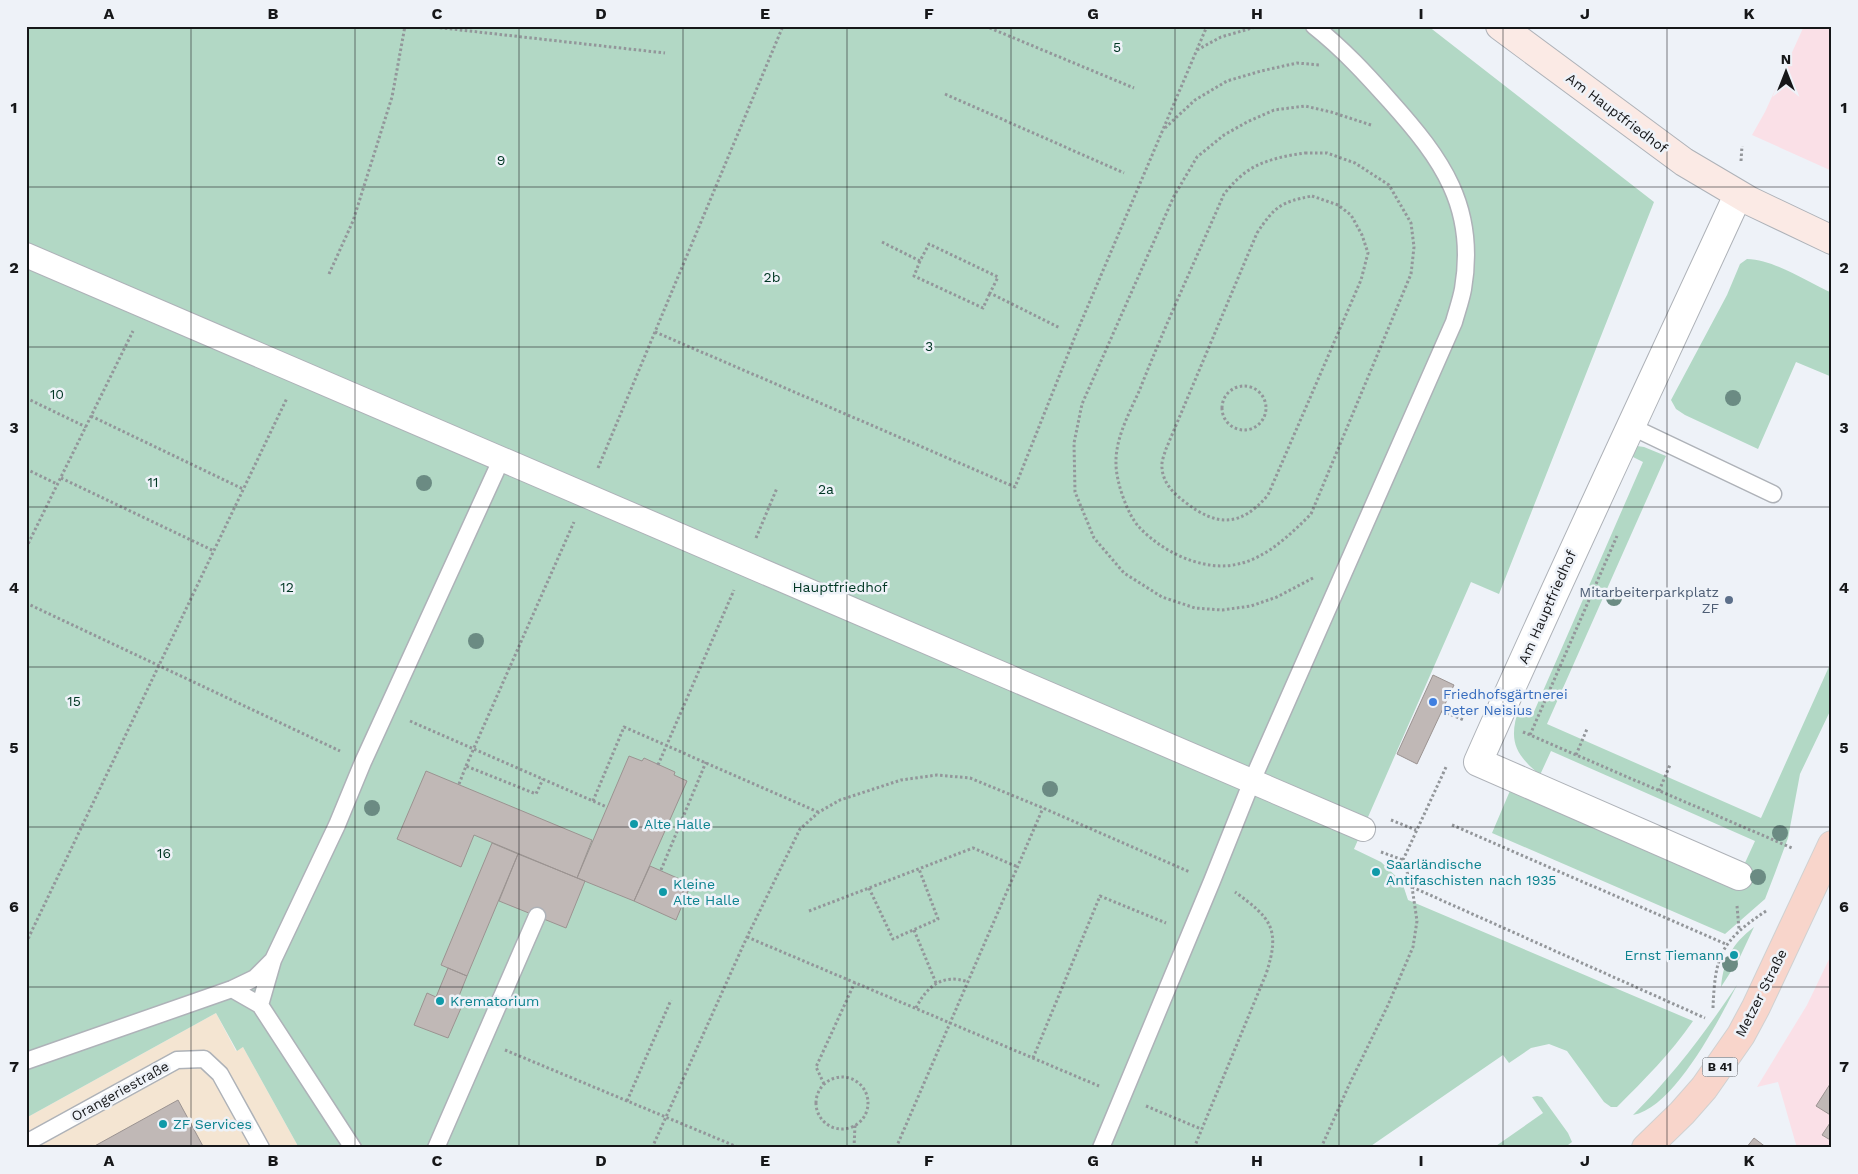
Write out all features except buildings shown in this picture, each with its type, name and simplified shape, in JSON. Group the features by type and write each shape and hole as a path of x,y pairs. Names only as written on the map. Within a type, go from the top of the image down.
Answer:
{"main road":[{"name":"Am Hauptfriedhof","path":"1500,26 1673,155 1738,195 1832,240"},
{"name":"Metzer Straße","path":"1646,1148 1682,1113 1704,1088 1741,1035 1765,989 1832,845"}],"street":[{"name":"Am Hauptfriedhof","path":"1738,195 1630,426 1478,762 1739,876"},
{"path":"26,255 1363,829"}],"lane":[{"path":"1101,1148 1252,781 1454,322 1463,290 1466,259 1464,223 1449,180 1436,157 1415,129 1361,67 1314,26"},
{"path":"1630,426 1773,494"},
{"path":"260,1005 273,960 337,825 363,762 501,460"},
{"path":"436,1148 537,916"},
{"path":"26,1061 232,989 255,978 273,960"},
{"path":"232,989 260,1005 353,1148"},
{"name":"Orangeriestraße","path":"26,1144 177,1060 204,1059 220,1074 261,1148"}],"path":[{"path":"329,274 353,221 392,97 405,26"},
{"path":"425,26 665,53"},
{"path":"459,784 586,496 783,26"},
{"path":"985,26 1134,88"},
{"path":"655,332 1015,487 1076,334 1207,26"},
{"path":"1197,51 1221,37 1259,26"},
{"path":"26,29 29,33"},
{"path":"1163,129 1195,100 1227,81 1297,63 1361,67"},
{"path":"945,94 1124,174"},
{"path":"1353,553 1324,572 1277,597 1251,606 1222,610 1195,608 1162,597 1124,573 1094,538 1076,492 1074,443 1082,404 1174,196 1197,157 1224,135 1274,110 1304,106 1331,112 1371,125"},
{"path":"1304,153 1327,153 1355,163 1389,186 1411,223 1414,247 1411,274 1401,298 1311,514 1287,538 1253,561 1227,566 1202,564 1179,556 1157,542 1138,526 1120,488 1116,464 1119,440 1148,367 1224,194 1241,176 1260,165 1282,157 1304,153"},
{"path":"1312,196 1338,204 1351,216 1362,234 1368,252 1361,280 1268,495 1259,506 1248,514 1231,520 1213,519 1198,513 1178,497 1166,484 1162,468 1166,449 1257,233 1270,214 1289,200 1312,196"},
{"path":"882,242 920,261"},
{"path":"929,244 998,276 983,308 914,276 920,261 929,244"},
{"path":"990,294 1060,328"},
{"path":"27,547 145,306"},
{"path":"26,943 299,372"},
{"path":"1240,386 1252,387 1263,396 1267,405 1266,412 1259,425 1252,429 1240,430 1227,422 1222,409 1223,401 1232,389 1240,386"},
{"path":"26,398 86,427"},
{"path":"91,416 243,489"},
{"path":"26,469 58,484"},
{"path":"60,478 214,551"},
{"path":"768,510 778,488"},
{"path":"1620,529 1530,735 1792,848"},
{"path":"658,765 745,563"},
{"path":"26,603 363,762"},
{"path":"387,712 607,807"},
{"path":"593,801 624,727 819,812"},
{"path":"1576,755 1588,729"},
{"path":"1321,1148 1413,947 1417,921 1412,887 1403,860 1450,758"},
{"path":"661,870 706,762"},
{"path":"1659,791 1670,765"},
{"path":"466,766 536,794 543,779"},
{"path":"652,1148 748,937 800,829 819,812 840,800 901,780 937,775 970,778 1212,881"},
{"path":"896,1148 1043,808"},
{"path":"1389,819 1416,830"},
{"path":"1452,825 1726,944"},
{"path":"808,911 973,848 1018,867"},
{"path":"869,888 893,939 938,919 919,869"},
{"path":"1412,887 1705,1018"},
{"path":"1194,1148 1272,957 1273,938 1269,923 1257,909 1233,891"},
{"path":"1033,1058 1100,896 1190,933"},
{"path":"1712,1008 1717,963 1726,944 1739,929 1769,909"},
{"path":"914,930 936,983"},
{"path":"748,937 1201,1130"},
{"path":"916,1008 926,990 936,983 958,978 968,982"},
{"path":"824,1084 816,1067 855,982"},
{"path":"627,1101 671,1000"},
{"path":"483,1041 740,1148"},
{"path":"854,1148 855,1125 866,1112 868,1103 866,1094 856,1081 840,1076 831,1079 819,1090 816,1098 819,1115 824,1122 839,1128 855,1125"},
{"path":"727,1148 729,1143"}],"shaded area":[{"path":"1804,26 1832,26 1832,171 1752,135 1765,112"},
{"path":"1832,953 1832,1148 1797,1148 1778,1082 1757,1087 1807,1005"},
{"path":"216,1013 236,1051 243,1047 299,1148 26,1148 26,1118"}],"green space":[{"name":"Hauptfriedhof","path":"26,26 1428,26 1654,202 1499,594 1471,582 1354,849 1381,862 1402,882 1408,900 1693,1021 1666,1055 1617,1107 1611,1107 1604,1102 1567,1051 1549,1044 1531,1048 1509,1063 1503,1055 1368,1148 299,1148 243,1047 237,1051 216,1013 26,1118"},
{"path":"1747,259 1758,260 1779,267 1832,293 1832,377 1796,362 1758,449 1685,415 1676,409 1671,400 1727,295 1740,264"},
{"path":"1637,446 1666,456 1547,724 1761,818 1832,660 1832,707 1800,774 1788,838 1765,899 1725,934 1492,833 1515,779 1739,876 1755,841 1551,751 1540,775 1519,753 1516,746 1514,729 1519,708 1533,714 1643,462 1629,455 1631,450"},
{"path":"1754,927 1739,959 1721,987 1724,968 1730,953 1746,933"},
{"path":"1737,985 1707,1040 1679,1080 1664,1097 1649,1109 1633,1115 1688,1053"},
{"path":"1532,1097 1542,1097 1568,1133 1572,1142 1564,1148 1493,1148 1543,1113"}],"place":[{"name":"Mitarbeiterparkplatz ZF","path":"1729,600"},
{"name":"Friedhofsgärtnerei Peter Neisius","path":"1433,702"},
{"name":"Alte Halle","path":"634,824"},
{"name":"Saarländische Antifaschisten nach 1935","path":"1376,872"},
{"name":"Kleine Alte Halle","path":"663,892"},
{"name":"Ernst Tiemann","path":"1734,955"},
{"name":"Krematorium","path":"440,1001"},
{"name":"ZF Services","path":"163,1124"}],"park label":[{"name":"5","path":"1117,47"},
{"name":"9","path":"501,160"},
{"name":"2b","path":"772,277"},
{"name":"3","path":"929,346"},
{"name":"10","path":"57,394"},
{"name":"11","path":"153,482"},
{"name":"2a","path":"826,489"},
{"name":"12","path":"287,587"},
{"name":"15","path":"74,701"},
{"name":"16","path":"164,853"}]}
